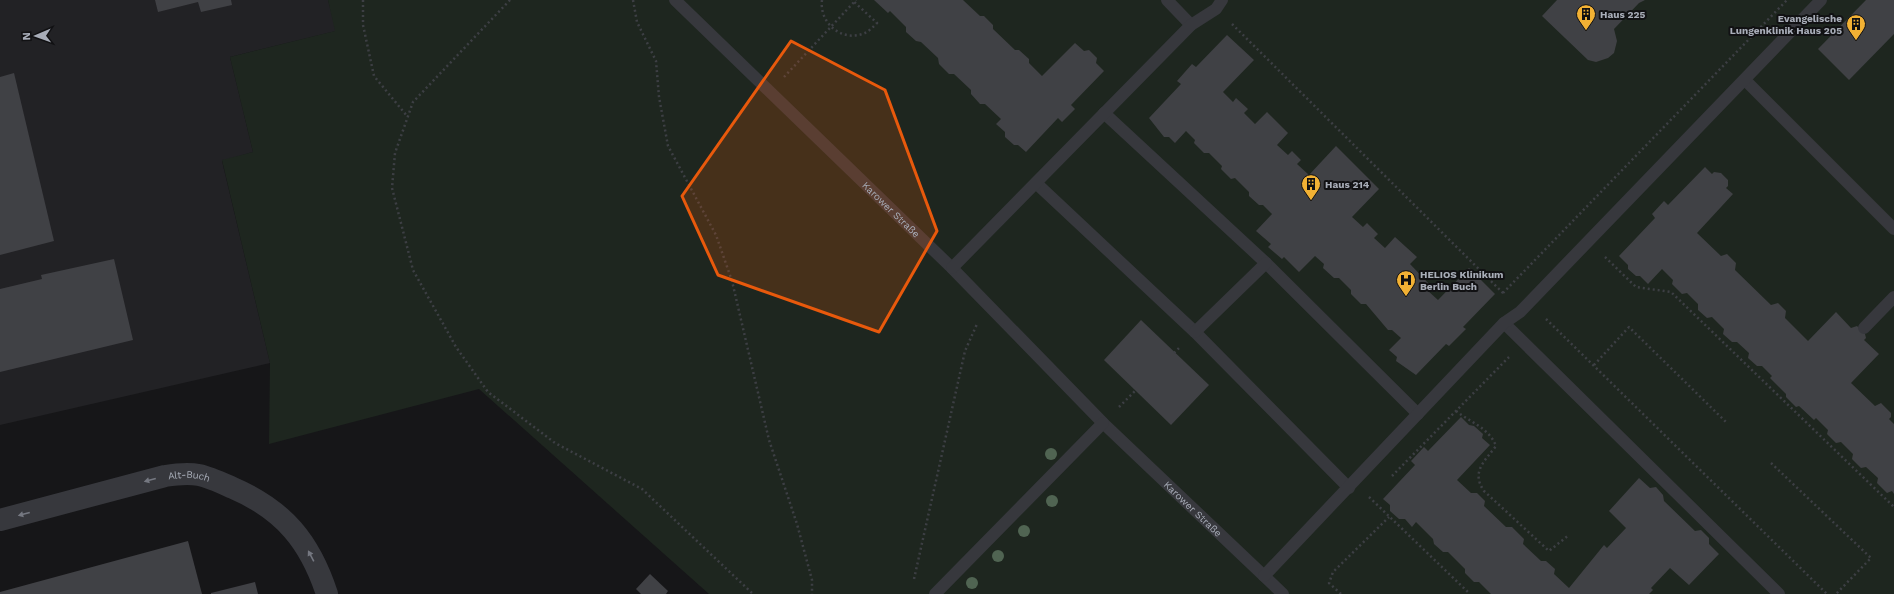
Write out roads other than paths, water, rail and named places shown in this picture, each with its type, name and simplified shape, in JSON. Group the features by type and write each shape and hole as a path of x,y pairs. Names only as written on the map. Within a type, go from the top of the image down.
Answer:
{"street":[{"name":"Alt-Buch","path":"0,520 166,476 188,472 206,476 267,505 287,521 305,544 315,563 327,594"}],"lane":[{"name":"Karower Straße","path":"675,0 952,268 1103,423 1283,594"},
{"path":"1168,0 1191,25"},
{"path":"1264,576 1504,323 1520,312 1822,0"},
{"path":"952,268 1191,25 1219,4"},
{"path":"1745,80 1894,229"},
{"path":"1104,113 1266,262 1418,414"},
{"path":"1036,183 1195,332 1351,485"},
{"path":"1195,332 1266,262"},
{"path":"1864,328 1894,296"},
{"path":"1504,323 1779,594"},
{"path":"936,594 1103,423"}],"place":[{"name":"Haus 225","path":"1586,31"},
{"name":"Evangelische Lungenklinik Haus 205","path":"1856,41"},
{"name":"Haus 214","path":"1311,201"},
{"name":"HELIOS Klinikum Berlin Buch","path":"1406,297"}]}
